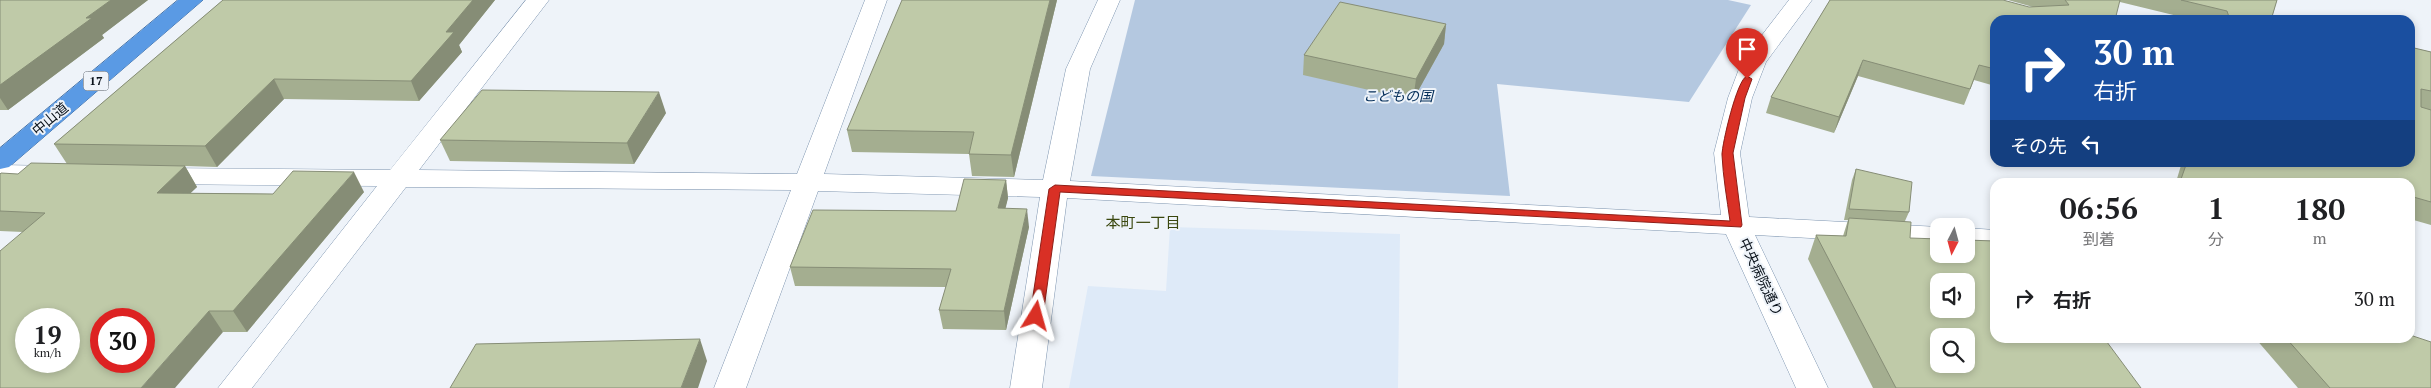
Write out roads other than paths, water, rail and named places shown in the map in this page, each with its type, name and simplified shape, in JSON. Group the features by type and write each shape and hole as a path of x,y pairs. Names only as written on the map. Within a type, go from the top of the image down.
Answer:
{"highway":[{"name":"中山道","path":"0,161 192,0"}],"street":[{"path":"234,388 538,0"},
{"path":"730,388 876,0"},
{"path":"1026,388 1055,189 1078,69 1109,0"},
{"name":"中央病院通り","path":"1801,0 1754,61 1740,98 1727,153 1736,225 1812,388"},
{"path":"0,174 80,175"},
{"path":"129,176 397,180 806,182 1055,189 1930,236"},
{"path":"1975,238 1990,239"}],"district":[{"name":"本町一丁目","path":"1143,223"}],"park label":[{"name":"こどもの国","path":"1398,96"}]}
